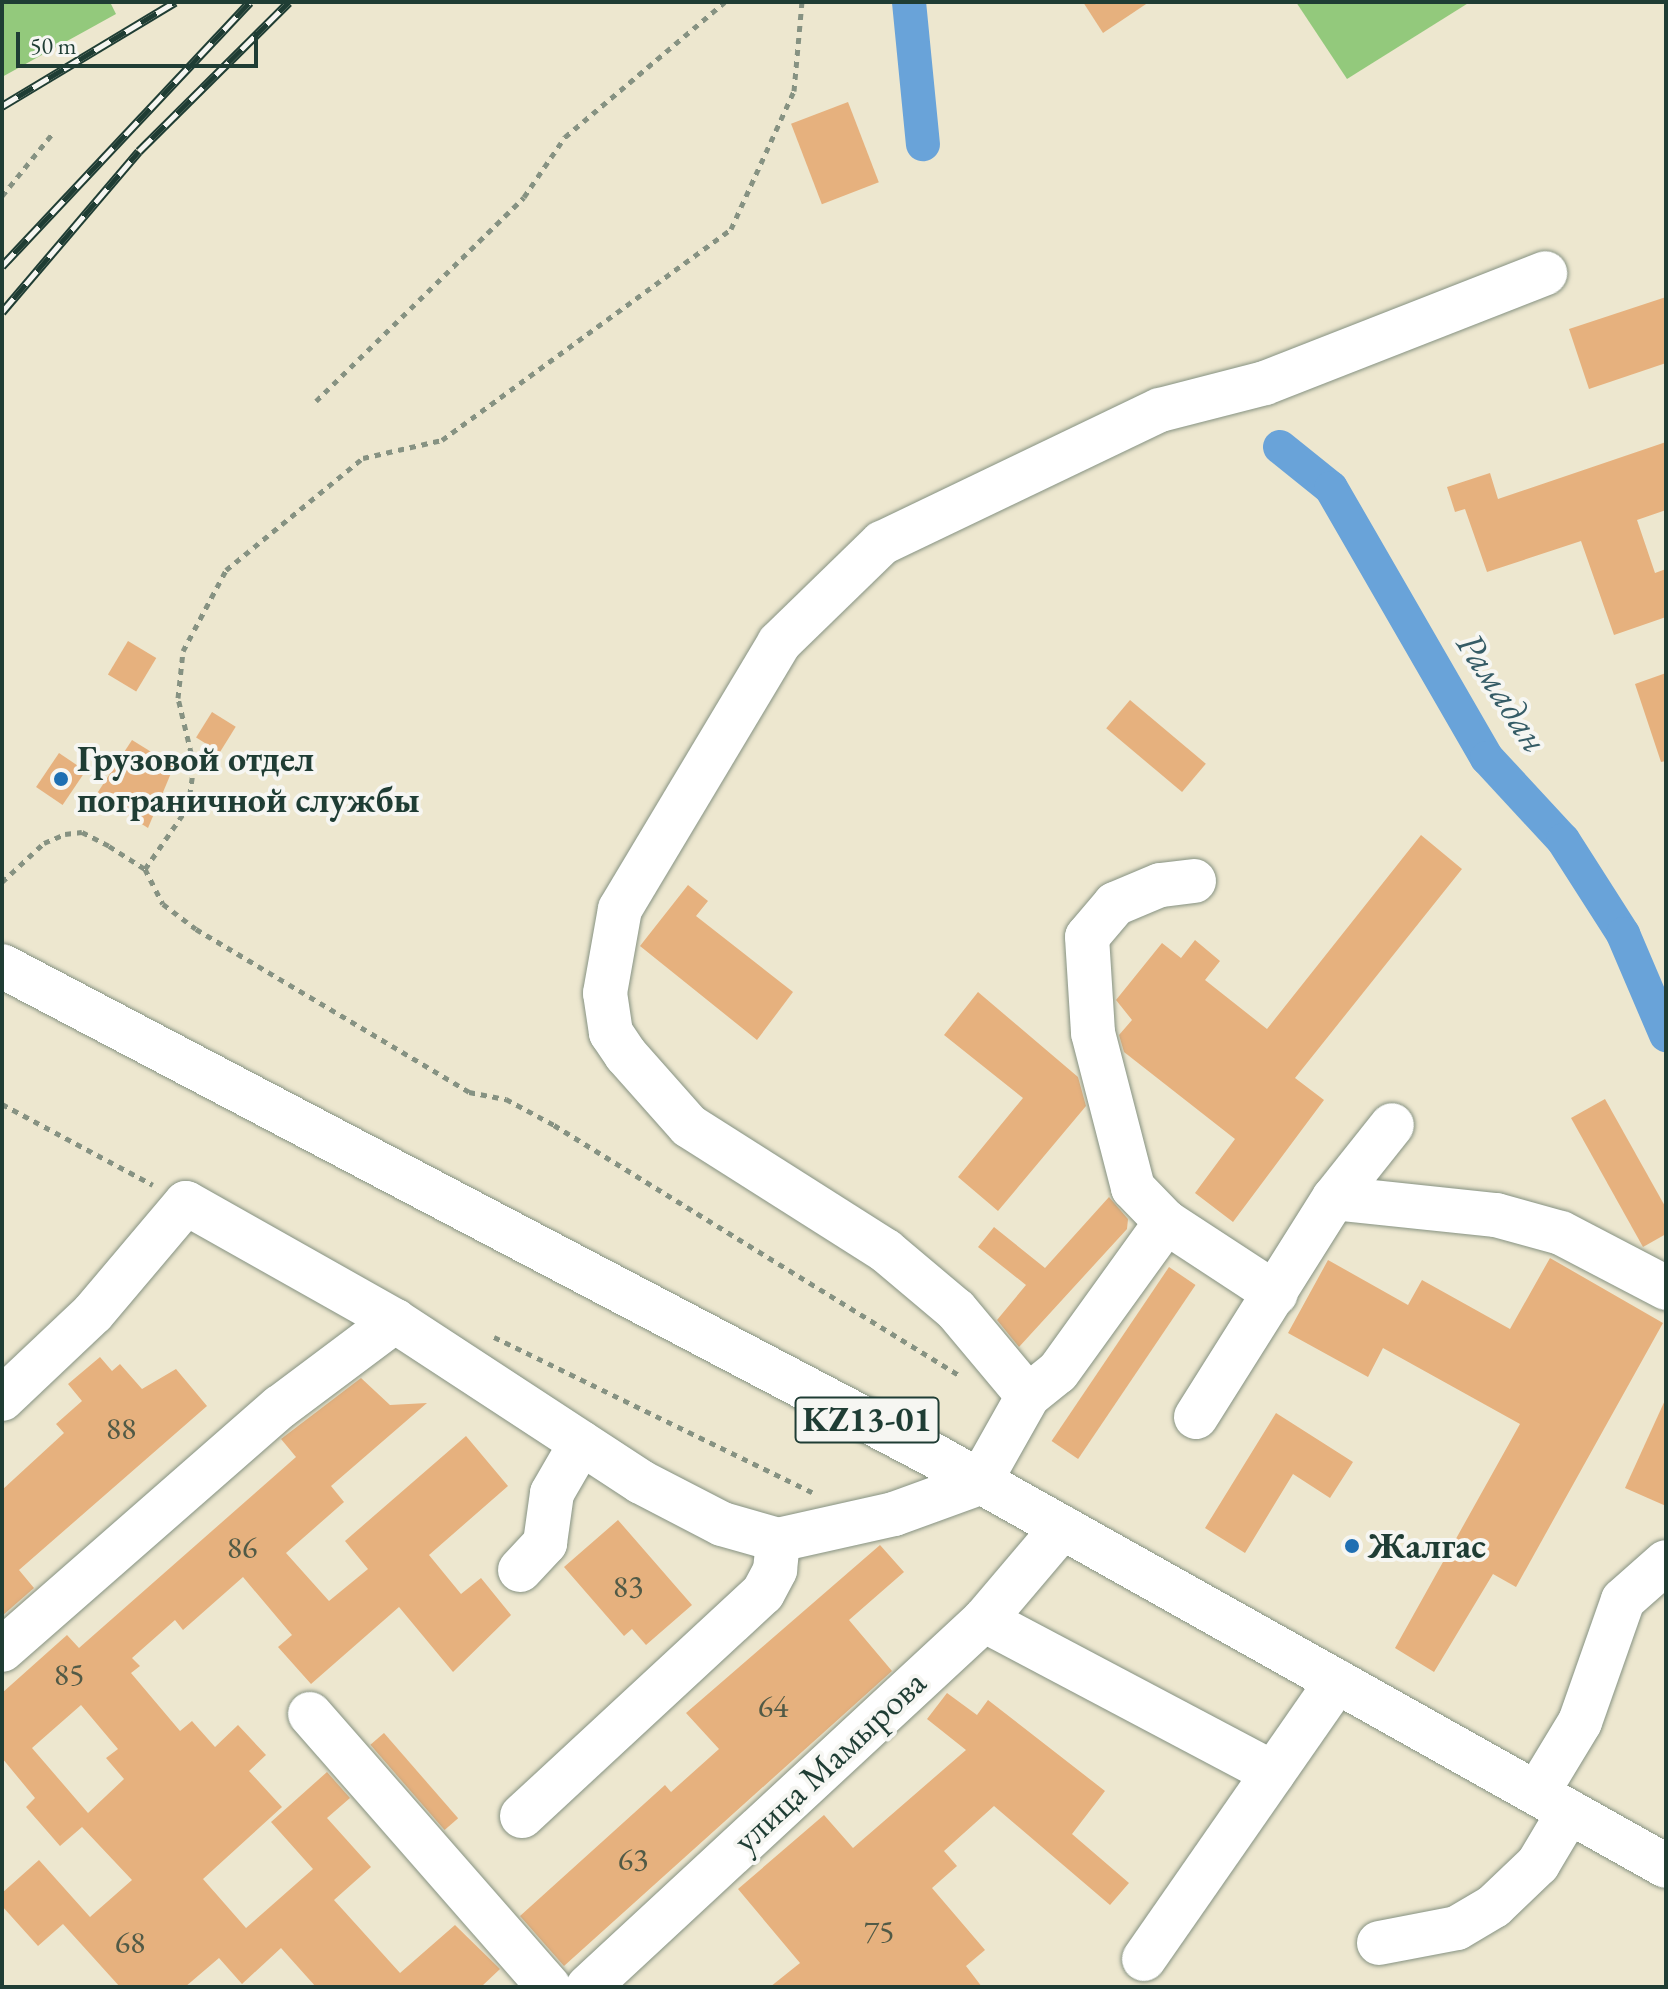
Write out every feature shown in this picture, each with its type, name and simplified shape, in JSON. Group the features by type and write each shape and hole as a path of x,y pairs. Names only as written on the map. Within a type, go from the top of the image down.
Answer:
{"main road":[{"path":"1028,1396 956,1310 886,1251 689,1126 626,1055 611,1033 605,993 620,909 779,643 882,543 1160,410 1265,383 1545,273"},
{"path":"1194,881 1160,885 1115,904 1087,937 1093,1033 1133,1188 1166,1222 1276,1294"},
{"name":"KZ13-01","path":"2,966 979,1483 1666,1866"},
{"path":"1196,1417 1334,1198 1392,1125"},
{"path":"1334,1198 1496,1215 1548,1229 1606,1250 1666,1288"},
{"path":"2,1399 93,1313 186,1203 395,1321 581,1443 722,1524 778,1540 865,1522 979,1483 1028,1396 1058,1372 1166,1222"},
{"path":"2,1650 280,1407 395,1321"},
{"path":"520,1570 545,1543 552,1493 581,1443"},
{"name":"улица Мамырова","path":"588,1987 984,1620 1062,1528"},
{"path":"522,1816 763,1593 775,1570 778,1540"},
{"path":"1379,1943 1457,1928 1494,1906 1538,1864 1553,1802 1623,1600 1666,1562"},
{"path":"984,1620 1273,1773"},
{"path":"1144,1959 1337,1681"},
{"path":"310,1714 549,1987"}],"path":[{"path":"316,401 524,197 565,137 725,2"},
{"path":"145,869 188,807 194,765 178,698 180,670 212,587 363,458 442,440 731,229 794,91 802,2"},
{"path":"2,196 52,134"},
{"path":"2,882 44,843 82,832 145,869 163,904 196,929 469,1092 506,1099 554,1125 966,1379"},
{"path":"2,1104 186,1203"},
{"path":"489,1335 865,1522"}],"green space":[{"path":"2,2 110,2 116,14 2,77"},
{"path":"1296,2 1470,2 1347,79"}],"building":[{"path":"1083,2 1149,2 1103,33"},
{"path":"848,102 879,182 822,204 791,124"},
{"path":"1666,297 1666,363 1589,389 1569,329"},
{"path":"1666,442 1666,510 1637,520 1655,573 1666,569 1666,617 1614,635 1581,541 1487,572 1465,509 1455,512 1447,487 1490,473 1498,499"},
{"path":"128,641 156,658 136,691 108,674"},
{"path":"1666,673 1666,761 1661,762 1635,684"},
{"path":"1130,700 1206,764 1182,792 1106,728"},
{"path":"212,712 236,727 220,752 196,737"},
{"path":"132,740 174,766 148,828 96,795"},
{"name":"Грузовой отдел пограничной службы","path":"59,753 86,771 63,805 36,787"},
{"path":"1421,835 1462,869 1295,1078 1324,1100 1233,1222 1195,1193 1235,1139 1124,1052 1119,1035 1132,1020 1116,1000 1162,943 1181,958 1195,940 1220,961 1205,980 1267,1029"},
{"path":"688,885 708,901 696,916 793,992 757,1040 640,946"},
{"path":"978,992 1078,1077 1086,1106 998,1211 958,1177 1023,1098 944,1035"},
{"path":"1605,1099 1666,1208 1666,1234 1643,1247 1571,1118"},
{"path":"1109,1197 1128,1219 1127,1229 1019,1347 997,1320 1026,1285 978,1247 994,1227 1045,1268"},
{"path":"1550,1258 1663,1323 1516,1587 1493,1574 1434,1672 1395,1648 1520,1424 1383,1348 1368,1377 1288,1333 1328,1260 1408,1305 1422,1280 1510,1329"},
{"path":"1169,1267 1196,1285 1078,1459 1052,1441"},
{"path":"100,1357 112,1371 120,1364 142,1389 176,1369 207,1406 19,1570 34,1588 2,1616 2,1490 64,1433 56,1424 82,1401 68,1384"},
{"path":"361,1378 390,1405 427,1403 331,1486 344,1502 286,1553 329,1601 368,1569 345,1541 466,1436 508,1486 429,1555 461,1594 481,1578 511,1615 453,1672 399,1607 311,1684 278,1647 292,1635 243,1577 183,1630 175,1620 132,1658 140,1666 131,1673 180,1731 192,1721 215,1747 238,1725 266,1755 249,1771 282,1807 203,1879 246,1928 313,1869 271,1822 327,1772 350,1798 327,1818 371,1867 334,1900 400,1973 455,1925 500,1969 481,1987 316,1987 281,1948 242,1984 219,1958 185,1987 120,1987 63,1924 38,1946 2,1906 2,1893 39,1860 90,1917 132,1880 82,1827 60,1846 26,1807 35,1798 2,1758 2,1693 67,1635 79,1648 296,1457 281,1439","holes":["81,1705 118,1749 106,1758 124,1779 88,1813 32,1748"]},
{"path":"1666,1398 1666,1506 1625,1488"},
{"path":"1276,1413 1353,1462 1330,1498 1293,1474 1245,1553 1205,1528"},
{"path":"618,1520 692,1605 646,1645 632,1629 624,1636 564,1567"},
{"path":"880,1545 904,1572 849,1620 892,1671 564,1966 520,1916 665,1785 671,1792 719,1749 686,1713"},
{"path":"947,1693 977,1715 988,1700 1105,1791 1072,1834 1129,1883 1110,1905 994,1806 944,1851 957,1866 932,1888 985,1950 966,1966 982,1987 770,1987 800,1963 738,1889 824,1815 853,1848 966,1750 927,1719"},
{"path":"384,1733 458,1818 445,1830 370,1745"}],"waterway":[{"name":"Рамадан","path":"909,2 923,144"},
{"name":"Рамадан","path":"1280,447 1331,488 1487,758 1563,840 1623,934 1666,1035"}],"railway":[{"path":"2,106 175,2"},
{"path":"2,266 250,2"},
{"path":"2,312 139,151 289,2"}],"place":[{"name":"Грузовой отдел пограничной службы","path":"61,779"},
{"name":"Жалгас","path":"1352,1546"}]}
